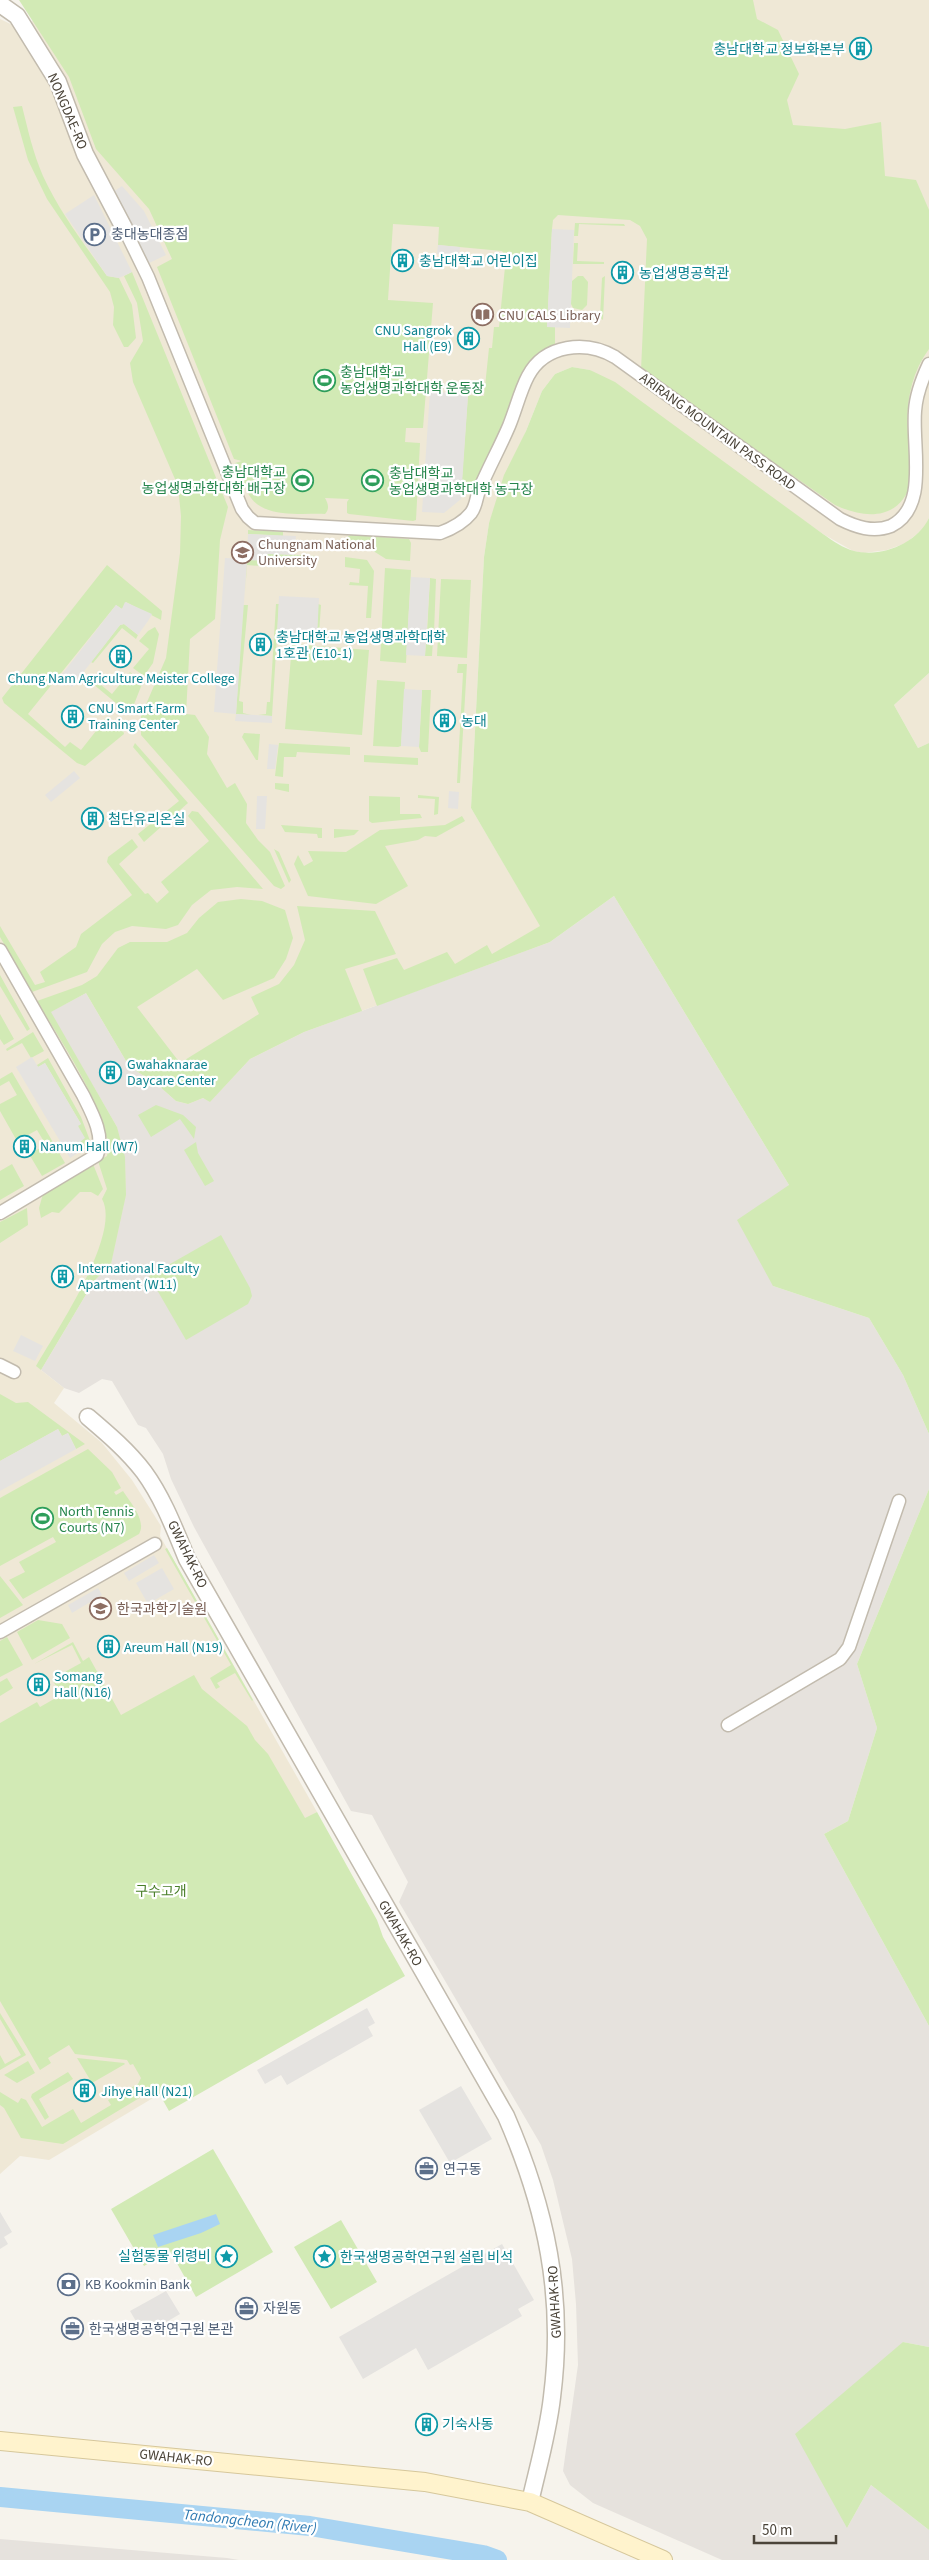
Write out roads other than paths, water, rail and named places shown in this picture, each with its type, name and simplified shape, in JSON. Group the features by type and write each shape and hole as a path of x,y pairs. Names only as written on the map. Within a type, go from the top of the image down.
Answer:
{"main road":[{"name":"GWAHAK-RO","path":"0,2440 425,2482 530,2502 662,2560"}],"street":[{"name":"NONGDAE-RO","path":"7,4 17,16 58,82 85,154 124,228"},
{"name":"ARIRANG MOUNTAIN PASS ROAD","path":"124,228 148,277 242,508 251,521 261,524 440,533 454,528 474,508 479,490 510,425 529,374 548,356 562,349 577,346 601,350 615,357 840,519 863,528 886,528 908,514 918,498 920,480 915,410 919,390 929,364"},
{"path":"0,950 87,1104 101,1146 98,1156 0,1213"},
{"path":"0,1365 14,1372"},
{"name":"GWAHAK-RO","path":"88,1417 114,1440 144,1472 169,1516 187,1559 506,2116 528,2168 551,2255 556,2294 557,2339 552,2398 530,2502"},
{"path":"728,1725 840,1659 849,1647 898,1501"},
{"path":"0,1632 155,1544"}],"water":[{"path":"216,2214 220,2224 201,2233 158,2247 153,2235"}],"waterway":[{"name":"Tandongcheon (River)","path":"0,2497 310,2526 483,2555 497,2560"}],"place":[{"name":"충남대학교 정보화본부","path":"861,49"},
{"name":"충대농대종점","path":"95,234"},
{"name":"충남대학교 어린이집","path":"403,261"},
{"name":"농업생명공학관","path":"623,273"},
{"name":"CNU CALS Library","path":"482,315"},
{"name":"CNU Sangrok Hall (E9)","path":"468,338"},
{"name":"충남대학교 농업생명과학대학 운동장","path":"324,380"},
{"name":"충남대학교 농업생명과학대학 배구장","path":"302,480"},
{"name":"충남대학교 농업생명과학대학 농구장","path":"373,481"},
{"name":"Chungnam National University","path":"242,552"},
{"name":"충남대학교 농업생명과학대학 1호관 (E10-1)","path":"260,645"},
{"name":"Chung Nam Agriculture Meister College","path":"121,656"},
{"name":"CNU Smart Farm Training Center","path":"72,716"},
{"name":"농대","path":"445,721"},
{"name":"첨단유리온실","path":"92,819"},
{"name":"Gwahaknarae Daycare Center","path":"111,1072"},
{"name":"Nanum Hall (W7)","path":"24,1146"},
{"name":"International Faculty Apartment (W11)","path":"62,1276"},
{"name":"North Tennis Courts (N7)","path":"43,1519"},
{"name":"한국과학기술원","path":"101,1609"},
{"name":"Areum Hall (N19)","path":"108,1647"},
{"name":"Somang Hall (N16)","path":"38,1684"},
{"name":"Jihye Hall (N21)","path":"85,2091"},
{"name":"연구동","path":"427,2169"},
{"name":"실험동물 위령비","path":"227,2256"},
{"name":"한국생명공학연구원 설립 비석","path":"324,2257"},
{"name":"KB Kookmin Bank","path":"69,2284"},
{"name":"자원동","path":"247,2308"},
{"name":"한국생명공학연구원 본관","path":"73,2329"},
{"name":"기숙사동","path":"426,2424"}],"park label":[{"name":"구수고개","path":"161,1891"}]}
